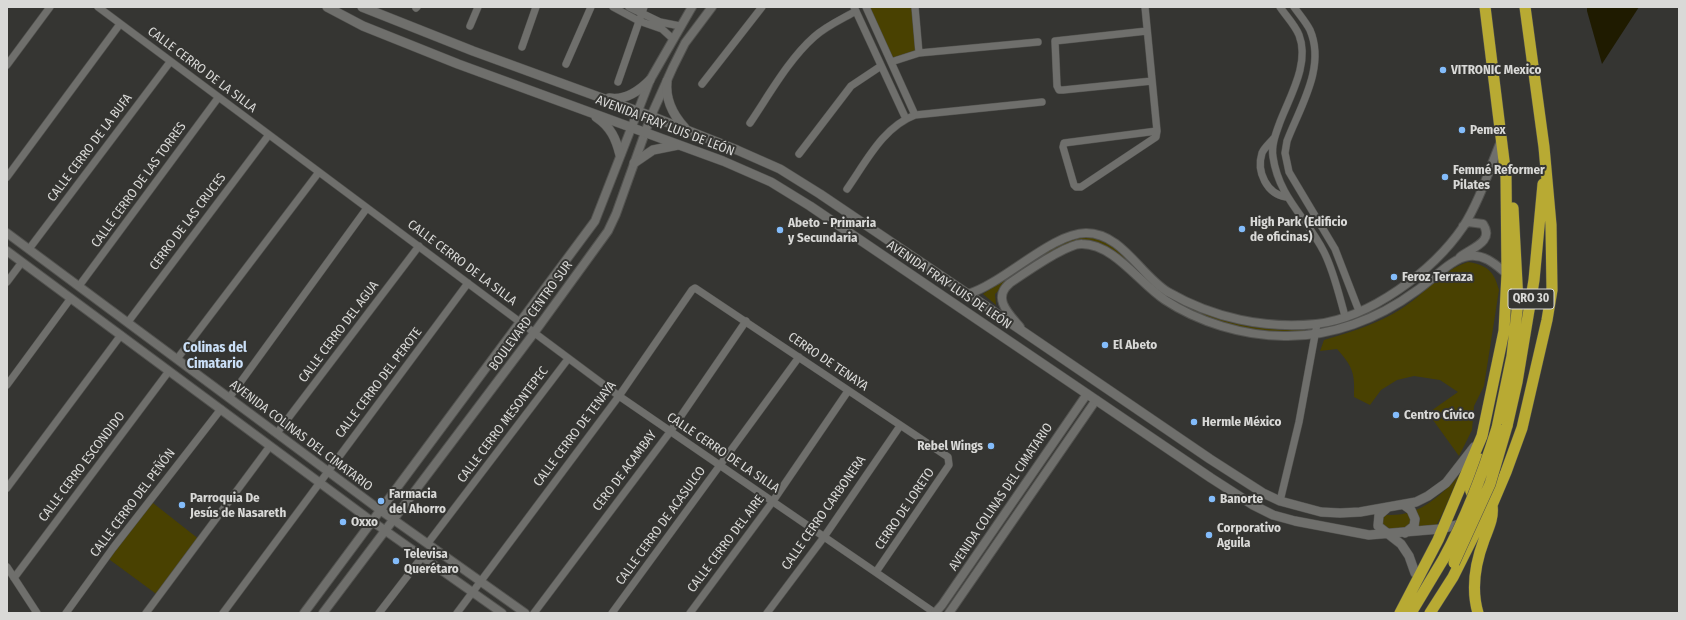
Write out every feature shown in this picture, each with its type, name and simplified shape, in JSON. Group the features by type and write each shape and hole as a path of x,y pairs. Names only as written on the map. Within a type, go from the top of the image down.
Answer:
{"highway":[{"name":"QRO 30","path":"1442,529 1482,436 1504,331 1507,274 1506,177 1485,7"},
{"name":"QRO 30","path":"1482,519 1493,509 1522,428 1547,320 1552,290 1551,225 1546,170 1525,7"},
{"name":"QRO 30","path":"1424,613 1449,560 1482,479 1517,382 1533,287 1541,191 1546,170"},
{"name":"QRO 30","path":"1502,427 1518,302 1515,230 1512,203 1506,177"},
{"path":"1504,331 1509,342 1489,437 1470,485 1470,490 1477,497 1488,493 1504,475"},
{"path":"1478,613 1474,601 1474,576 1493,509"},
{"path":"1430,613 1453,577 1482,519"},
{"path":"1394,613 1431,543 1442,529"},
{"path":"1400,613 1438,540 1442,529"},
{"name":"QRO 30","path":"1411,613 1449,560"}],"main road":[{"name":"AVENIDA FRAY LUIS DE LEÓN","path":"362,7 473,51 637,110 780,169 820,194 1023,331 1223,468 1280,501 1321,512 1360,512 1404,506 1421,500 1446,483 1482,436"},
{"name":"AVENIDA FRAY LUIS DE LEÓN","path":"329,8 378,32 723,161 771,182 815,210 1247,501 1273,515 1369,535 1442,529 1482,519"},
{"path":"596,95 621,98 640,90 650,80"},
{"path":"667,81 667,97 671,108 679,121 688,130"},
{"path":"588,111 605,123 613,133 620,156"},
{"path":"634,163 653,150 679,145"},
{"path":"1143,431 1152,420"},
{"path":"1404,506 1411,510 1416,519 1414,526 1405,533"},
{"path":"1387,508 1379,515 1377,519 1378,526 1401,544 1409,556 1416,573"}],"street":[{"path":"7,65 50,7"},
{"name":"CALLE CERRO DE LA SILLA","path":"98,7 268,136 419,246 619,396 935,613"},
{"path":"470,26 478,7"},
{"path":"522,46 536,7"},
{"path":"566,64 591,7"},
{"path":"613,7 639,21 662,29 672,39"},
{"path":"629,7 643,10 665,24 680,26"},
{"name":"BOULEVARD CENTRO SUR","path":"304,613 595,221 637,110 650,80 672,39 692,7"},
{"name":"BOULEVARD CENTRO SUR","path":"323,613 534,333 608,231 616,214 650,116 686,43 712,7"},
{"path":"702,84 762,7"},
{"path":"866,7 915,115"},
{"path":"915,7 919,53"},
{"path":"1145,7 1157,131 1156,137 1080,187 1076,187 1074,185 1063,147 1064,143 1157,131"},
{"path":"1280,7 1298,34 1302,49 1301,67 1274,138 1272,155 1277,177 1286,197 1324,252 1333,275 1345,316"},
{"path":"1294,7 1310,29 1315,48 1315,68 1285,153 1289,172 1335,249 1359,311"},
{"path":"750,123 799,53 814,36 855,9 906,119"},
{"path":"618,82 643,10"},
{"path":"7,177 120,24"},
{"path":"1147,31 1055,41 1057,86 1059,90 1062,90 1152,82"},
{"path":"869,41 879,36"},
{"path":"891,62 919,53 1038,42"},
{"name":"CALLE CERRO DE LA BUFA","path":"29,249 170,62"},
{"path":"799,154 851,86 881,66"},
{"name":"CALLE CERRO DE LAS TORRES","path":"79,286 218,98"},
{"path":"847,189 886,135 906,119 915,115 1042,102"},
{"path":"1279,125 1292,130"},
{"name":"CERRO DE LAS CRUCES","path":"128,322 268,136"},
{"path":"1274,138 1262,153 1261,167 1263,179 1278,196 1286,197"},
{"path":"968,294 983,288 1062,239 1079,234 1095,234 1113,242 1150,278 1166,291 1186,301 1234,319 1262,324 1317,324 1345,316 1382,300 1424,271 1439,256 1462,226 1483,187 1502,139"},
{"path":"178,359 318,172"},
{"path":"229,398 367,208"},
{"path":"1023,331 1004,308 1002,298 1004,291 1009,284 1068,246 1080,243 1100,247 1116,258 1163,299 1176,307 1228,328 1284,336 1317,334 1363,321 1389,309 1431,281 1456,260 1484,241 1486,229 1483,224 1468,222 1462,226"},
{"name":"AVENIDA COLINAS DEL CIMATARIO","path":"7,233 380,510 525,613"},
{"name":"CALLE CERRO DEL AGUA","path":"277,433 419,246"},
{"name":"AVENIDA COLINAS DEL CIMATARIO","path":"7,251 371,521 502,613"},
{"path":"1456,260 1469,256 1479,256 1487,259 1507,274"},
{"path":"7,282 22,262"},
{"path":"46,280 54,268"},
{"name":"CALLE CERRO DEL PEROTE","path":"223,613 468,283"},
{"name":"CERRO DE TENAYA","path":"695,288 948,457"},
{"name":"CALLE CERRO DE TENAYA","path":"456,613 619,396 692,290 695,288"},
{"path":"7,385 71,298"},
{"path":"93,315 101,303"},
{"name":"CERO DE ACAMBAY","path":"534,613 670,432 746,321"},
{"path":"1280,501 1299,422 1317,334 1317,324"},
{"path":"7,488 121,335"},
{"path":"145,353 153,341"},
{"name":"CALLE CERRO DE ACASULCO","path":"612,613 799,357"},
{"name":"CALLE CERRO MESONTEPEC","path":"428,543 568,359"},
{"name":"CALLE CERRO ESCONDIDO","path":"14,578 169,371"},
{"path":"196,391 204,380"},
{"name":"CALLE CERRO DEL AIRE","path":"690,613 773,501 848,391"},
{"name":"AVENIDA COLINAS DEL CIMATARIO","path":"935,613 1087,394"},
{"name":"AVENIDA COLINAS DEL CIMATARIO","path":"949,613 1096,400"},
{"name":"CALLE CERRO DEL PEÑÓN","path":"66,613 113,548 221,409"},
{"path":"245,428 253,416"},
{"name":"CALLE CERRO CARBONERA","path":"767,613 824,536 900,426"},
{"path":"146,613 270,446"},
{"name":"CERRO DE LORETO","path":"876,572 949,465 948,457"},
{"path":"437,567 445,556"},
{"path":"379,613 422,557"},
{"path":"7,567 37,613"}],"shaded area":[{"path":"866,7 914,7 919,53 891,62"},
{"path":"1587,7 1639,7 1602,64 1587,11"},
{"path":"1079,236 1097,237 1111,244 1148,280 1205,313 1233,323 1253,327 1284,330 1305,330 1305,332 1286,334 1233,327 1205,317 1166,299 1108,251 1079,242 1009,281 995,294 996,305 983,294 1061,240"},
{"path":"1468,262 1475,263 1489,270 1495,278 1499,290 1484,386 1474,406 1472,430 1459,456 1428,413 1458,392 1440,380 1414,376 1397,380 1381,390 1370,405 1354,397 1352,371 1347,361 1337,349 1320,351 1324,340 1383,319 1409,303 1441,277"},
{"path":"1466,468 1436,526 1387,533 1379,522 1385,515 1404,514 1424,506 1447,489"},
{"path":"152,498 153,503 200,540 159,596 106,557"}],"place":[{"name":"VITRONIC Mexico","path":"1443,70"},
{"name":"Pemex","path":"1462,130"},
{"name":"Femmé Reformer Pilates","path":"1445,177"},
{"name":"High Park (Edificio de oficinas)","path":"1242,229"},
{"name":"Abeto - Primaria y Secundaria","path":"780,230"},
{"name":"Feroz Terraza","path":"1394,277"},
{"name":"El Abeto","path":"1105,345"},
{"name":"Centro Cívico","path":"1396,415"},
{"name":"Hermle México","path":"1194,422"},
{"name":"Rebel Wings","path":"991,446"},
{"name":"Banorte","path":"1212,499"},
{"name":"Farmacia del Ahorro","path":"381,501"},
{"name":"Parroquia De Jesús de Nasareth","path":"182,505"},
{"name":"Oxxo","path":"343,522"},
{"name":"Corporativo Aguila","path":"1209,535"},
{"name":"Televisa Querétaro","path":"396,561"}],"district":[{"name":"Colinas del Cimatario","path":"215,356"}]}
